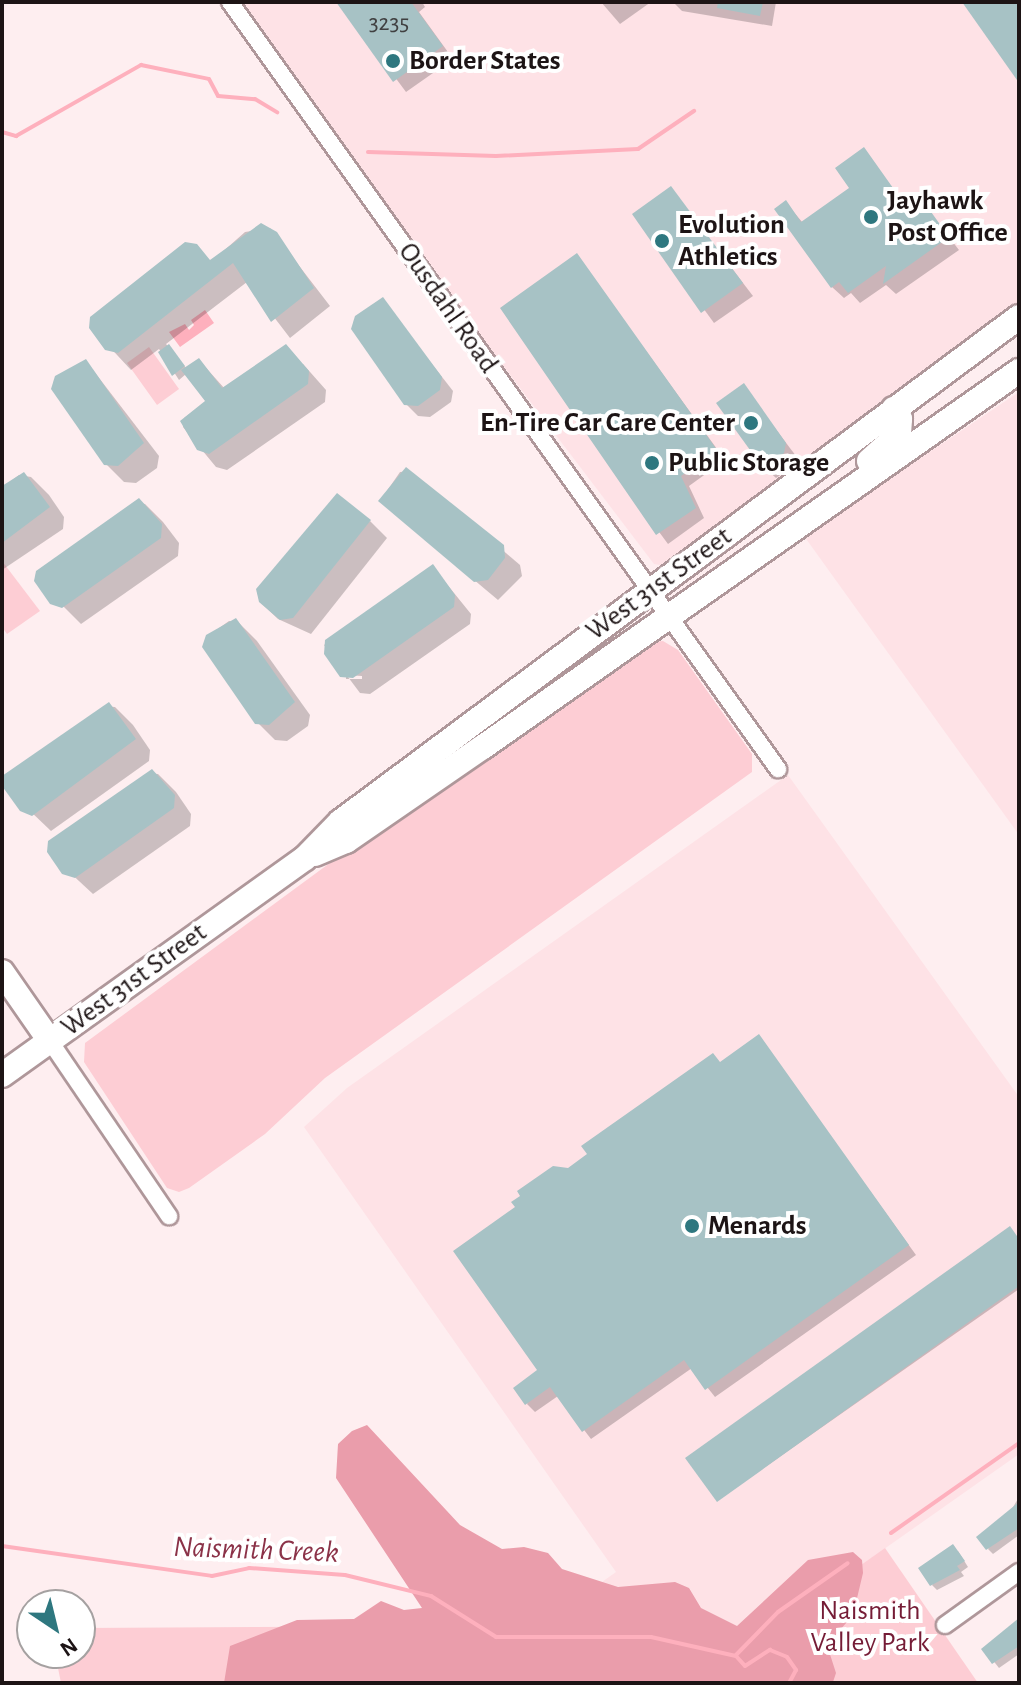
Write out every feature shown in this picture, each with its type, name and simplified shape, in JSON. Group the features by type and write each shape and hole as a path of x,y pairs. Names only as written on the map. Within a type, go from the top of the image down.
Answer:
{"main road":[{"name":"West 31st Street","path":"2,1075 305,858 340,822 1019,317"},
{"name":"West 31st Street","path":"305,858 346,841 1019,371"},
{"path":"826,506 899,434 900,419 894,409"},
{"path":"2,972 50,1041"}],"street":[{"name":"Ousdahl Road","path":"230,2 778,769"},
{"path":"50,1041 169,1216"},
{"path":"945,1625 1019,1572"}],"shaded area":[{"path":"243,2 1019,2 1019,306 666,566 654,564 501,363"},
{"path":"205,310 214,323 180,347 169,332 185,324 189,330 194,325 191,320"},
{"path":"1019,392 1019,835 804,536"},
{"path":"788,775 1019,1097 1019,1454 694,1683 488,1663 616,1572 304,1127 347,1088"},
{"path":"367,1425 460,1525 502,1549 524,1547 548,1553 562,1569 618,1587 675,1582 689,1588 701,1608 737,1626 808,1560 853,1552 862,1560 863,1573 853,1615 827,1645 836,1673 833,1682 224,1683 230,1646 297,1620 354,1619 381,1601 404,1610 422,1608 336,1478 338,1444 352,1431"}],"green space":[{"path":"149,347 179,389 157,405 127,363"},
{"path":"2,561 40,611 7,634 2,627"},
{"path":"663,641 678,650 752,754 752,772 325,1078 265,1134 189,1188 179,1192 167,1188 84,1062 85,1043 338,857 651,642"},
{"name":"Naismith Valley Park","path":"885,1548 978,1683 694,1683"},
{"path":"461,1626 502,1683 61,1683 58,1669 96,1669 96,1628"}],"building":[{"path":"336,2 411,2 443,46 393,82"},
{"path":"718,2 763,2 760,16 717,8"},
{"path":"962,2 1019,2 1019,83"},
{"name":"Jayhawk Post Office","path":"864,147 910,212 924,202 949,237 883,284 886,266 848,293 839,282 831,288 774,209 786,200 801,222 849,188 835,168"},
{"path":"671,186 743,283 701,313 632,214"},
{"path":"261,223 277,232 314,288 271,322 233,263 118,353 105,350 89,328 90,317 185,242 197,244 210,260"},
{"path":"577,253 717,450 681,476 696,508 656,535 500,308"},
{"path":"383,297 442,377 440,390 418,406 404,405 351,329 355,316"},
{"path":"169,344 185,366 172,376 158,352"},
{"path":"286,344 309,371 308,384 209,454 197,450 180,421 205,401 181,370 199,358 222,388"},
{"path":"86,359 144,443 118,466 104,465 51,389 55,376"},
{"name":"En-Tire Car Care Center","path":"744,383 786,443 784,453 763,468 716,403"},
{"path":"406,467 504,545 505,558 488,580 474,582 378,501"},
{"path":"24,472 50,507 2,543 2,486"},
{"path":"337,493 371,520 293,618 280,620 259,602 256,589"},
{"path":"139,498 162,524 161,538 62,608 50,604 34,581 36,571"},
{"path":"433,564 455,595 454,607 353,678 340,677 324,654 325,640"},
{"path":"236,618 295,702 269,725 255,724 202,647 206,635"},
{"path":"109,702 136,739 32,816 20,811 2,786 2,776"},
{"path":"152,769 175,795 174,808 75,878 62,874 47,852 48,841"},
{"name":"Menards","path":"759,1034 909,1245 705,1390 684,1360 582,1432 550,1387 525,1405 513,1388 537,1370 453,1251 515,1207 511,1202 520,1196 517,1191 553,1166 568,1168 587,1154 581,1146 713,1053 720,1062"},
{"path":"1010,1226 1019,1239 1019,1286 717,1502 685,1458"},
{"path":"1019,1502 1019,1528 986,1550 976,1537"},
{"path":"953,1544 965,1561 957,1566 960,1570 930,1586 918,1568"},
{"path":"1019,1618 1019,1646 992,1664 981,1649"}],"waterway":[{"path":"2,132 16,136 141,65 209,79 218,96 255,99 277,112"},
{"path":"368,152 496,156 638,149 694,111"},
{"path":"891,1533 1019,1443"},
{"name":"Naismith Creek","path":"2,1546 212,1576 249,1568 345,1575 431,1596 496,1637 651,1637 736,1656 745,1666 770,1650 787,1657 796,1670 789,1683"},
{"path":"736,1655 778,1612 848,1563"}],"place":[{"name":"Border States","path":"393,61"},
{"name":"Jayhawk Post Office","path":"871,217"},
{"name":"Evolution Athletics","path":"662,241"},
{"name":"En-Tire Car Care Center","path":"751,423"},
{"name":"Public Storage","path":"652,463"},
{"name":"Menards","path":"692,1226"}]}
